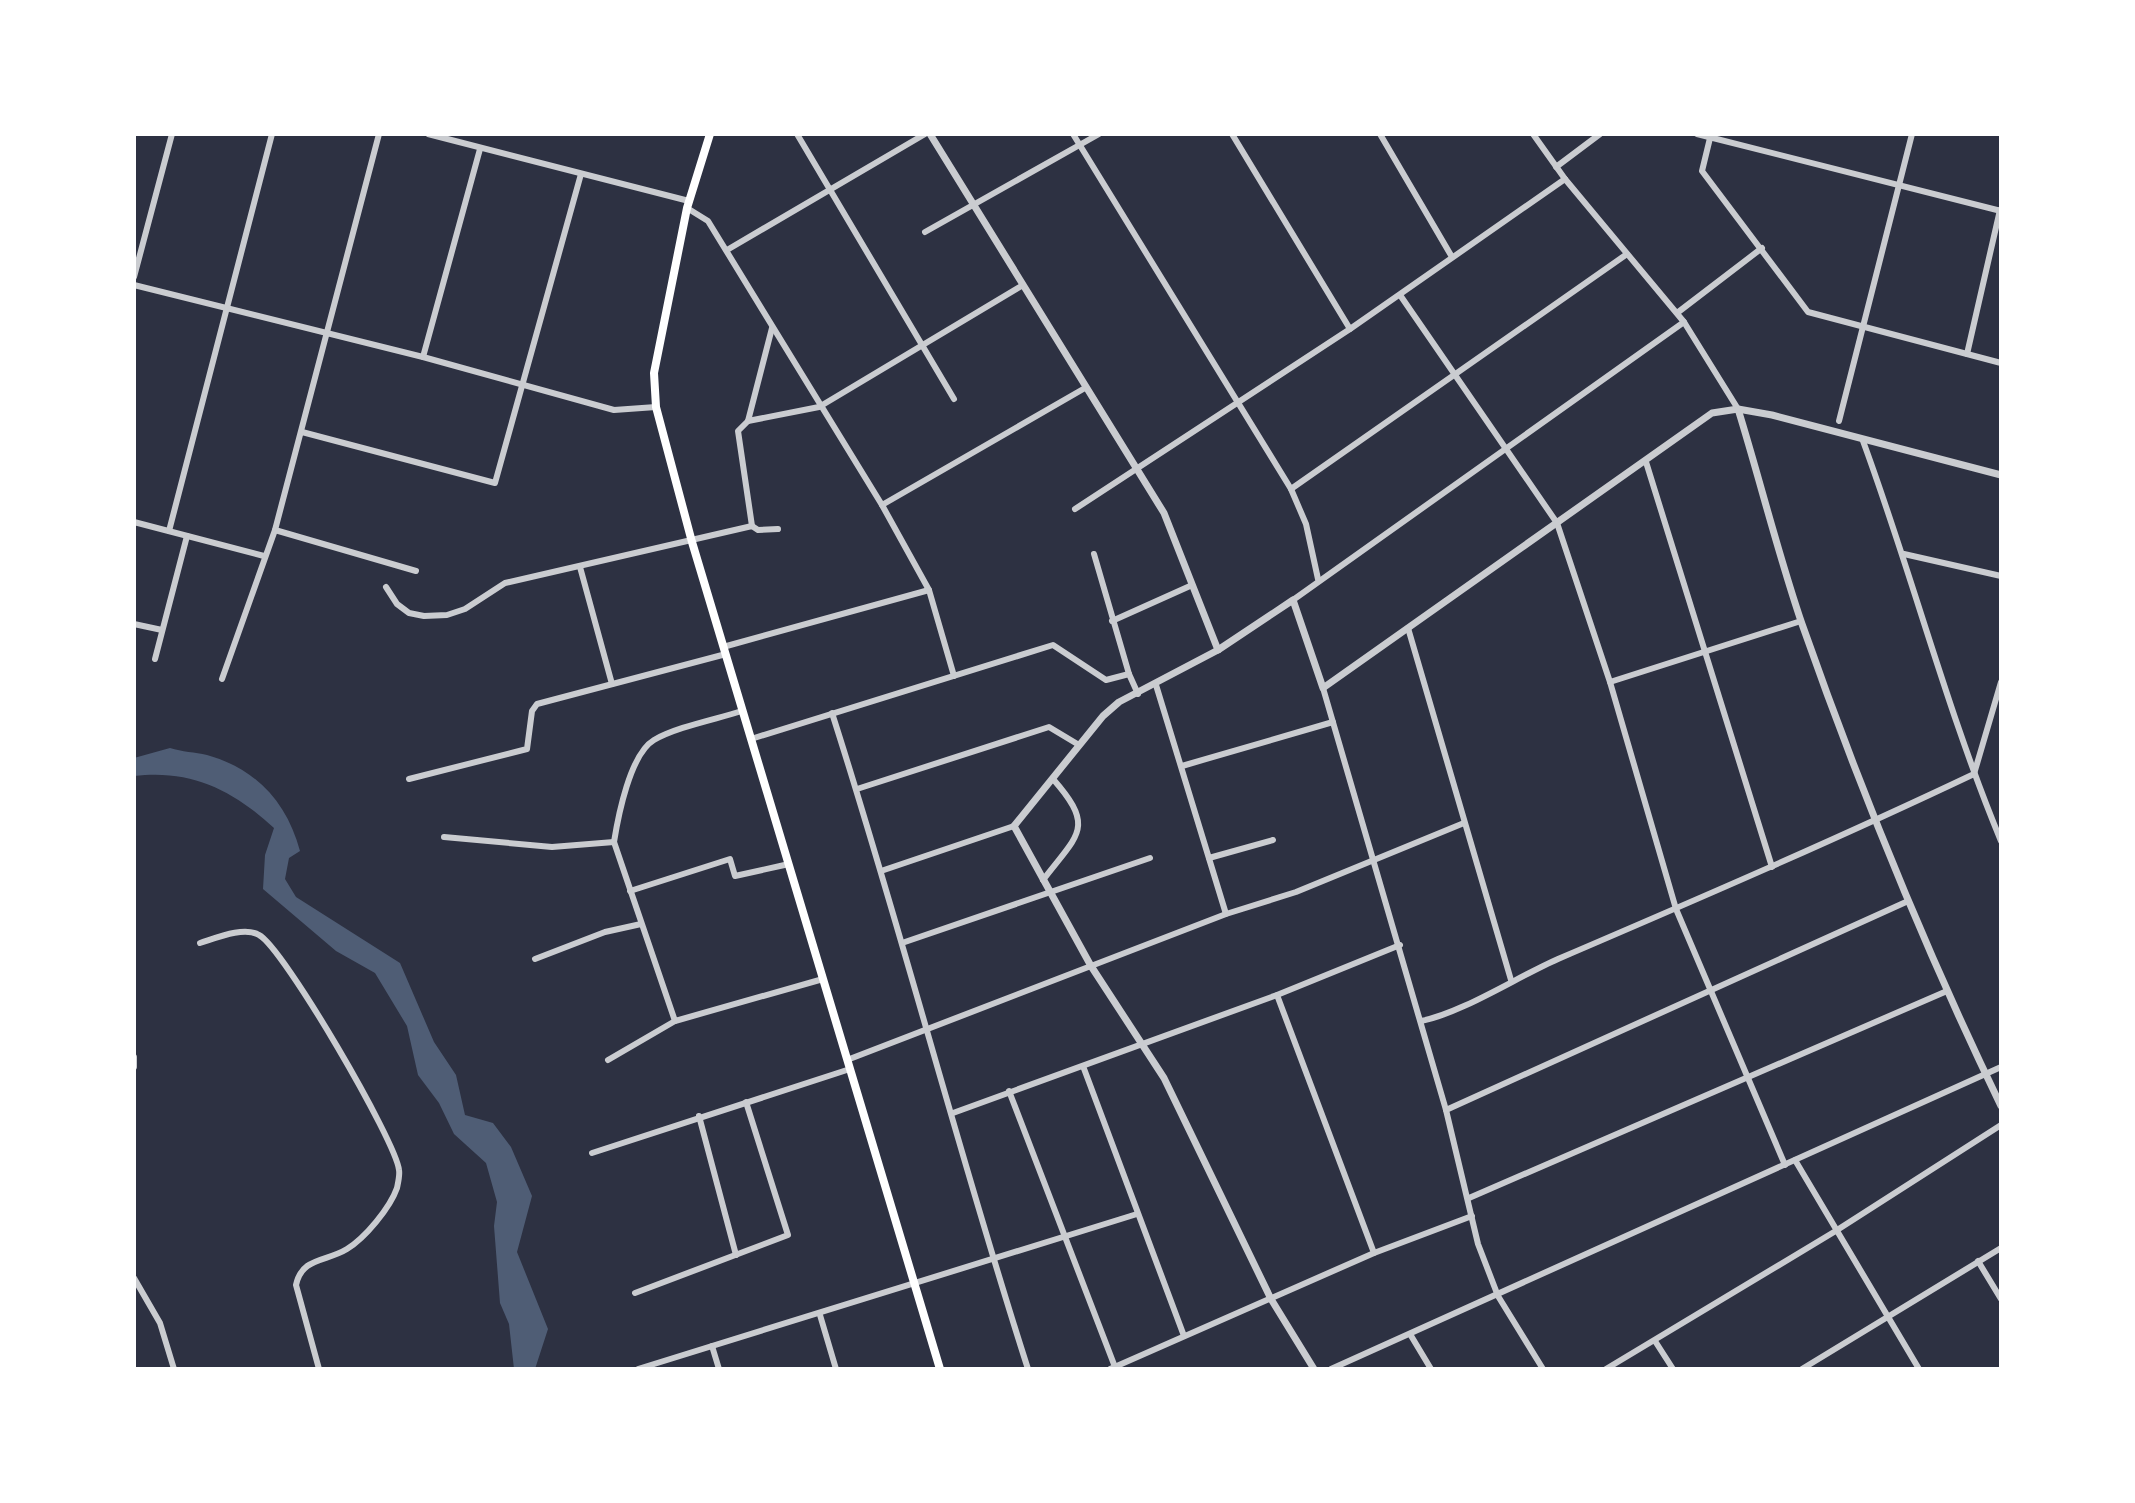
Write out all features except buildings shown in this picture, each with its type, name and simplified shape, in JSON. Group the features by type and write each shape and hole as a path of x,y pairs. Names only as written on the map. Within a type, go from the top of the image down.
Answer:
{"main road":[{"path":"710,134 688,204 657,348 654,373 656,407 692,542 940,1369"}],"street":[{"path":"134,277 172,134"},
{"path":"169,531 272,134"},
{"path":"222,679 275,530 379,134"},
{"path":"428,134 688,204 708,221 819,407 882,505 929,590 954,676"},
{"path":"797,134 954,399"},
{"path":"727,250 927,134 976,206 1164,513 1190,586 1218,650"},
{"path":"1073,134 1291,489 1306,524 1318,579"},
{"path":"925,232 1099,134"},
{"path":"1232,134 1350,329"},
{"path":"1380,134 1452,257"},
{"path":"1533,134 1565,179 1684,322 1738,409 1801,621 1875,822 1906,902 2001,1106"},
{"path":"1556,167 1600,134"},
{"path":"1697,134 2001,210 1967,354"},
{"path":"1839,421 1912,134"},
{"path":"1711,136 1702,171 1808,312 2001,363"},
{"path":"423,357 480,149"},
{"path":"302,432 495,483 519,386 581,174"},
{"path":"1075,509 1350,329 1565,179"},
{"path":"1677,313 1762,248"},
{"path":"1291,489 1627,254"},
{"path":"134,285 423,357 614,410 656,407"},
{"path":"748,421 819,407 1023,285"},
{"path":"1400,295 1557,523 1610,682 1676,909 1785,1165"},
{"path":"881,871 1014,826 1111,708 1218,650 1293,600 1318,579 1505,451 1684,322"},
{"path":"772,328 748,421 738,431 752,526 758,530 778,529"},
{"path":"882,505 1085,388"},
{"path":"1323,688 1712,413 1738,409 2001,475"},
{"path":"1863,441 1904,554 1974,774 2001,841"},
{"path":"1646,462 1772,867"},
{"path":"134,522 264,556"},
{"path":"386,587 397,604 409,613 447,615 465,609 505,583 752,526"},
{"path":"275,530 416,571"},
{"path":"155,659 187,536"},
{"path":"1094,554 1112,621 1138,694"},
{"path":"1904,554 2001,576"},
{"path":"580,567 612,684"},
{"path":"1112,621 1190,586"},
{"path":"409,779 527,749 532,711 537,704 929,590"},
{"path":"1293,600 1323,688 1400,945 1469,1198 1478,1244 1498,1296 1543,1369"},
{"path":"1610,682 1801,621"},
{"path":"134,624 162,630"},
{"path":"1408,628 1511,980"},
{"path":"751,739 1053,645 1106,680 1129,674"},
{"path":"1421,1021 1436,1018 1511,980 1875,822 1974,774 2001,682"},
{"path":"1156,685 1226,914"},
{"path":"675,1021 614,842 625,794 645,749 654,740 742,711"},
{"path":"832,713 1028,1369"},
{"path":"1182,766 1333,722"},
{"path":"857,789 1049,727 1079,745"},
{"path":"1043,880 1077,833 1079,822 1076,805 1053,779"},
{"path":"592,1153 848,1064 1226,914 1296,892 1464,823"},
{"path":"1014,826 1091,966 1164,1078 1271,1299 1314,1369"},
{"path":"444,837 552,847 614,842"},
{"path":"1209,858 1273,840"},
{"path":"902,943 1150,858"},
{"path":"630,891 730,859 735,876 789,864"},
{"path":"1446,1110 1906,902"},
{"path":"535,959 605,932 641,924"},
{"path":"200,943 252,932 268,941 314,1010 371,1110 399,1170 397,1187 389,1204 357,1239 348,1248 304,1265 299,1273 296,1285 319,1369"},
{"path":"953,1113 1277,995 1400,945"},
{"path":"608,1060 675,1021 823,979"},
{"path":"1469,1198 1947,991"},
{"path":"1277,995 1374,1253"},
{"path":"134,1057 134,1067"},
{"path":"1083,1066 1184,1336"},
{"path":"1331,1369 2001,1067"},
{"path":"1009,1091 1067,1236 1113,1368 1374,1253 1472,1216"},
{"path":"635,1293 788,1235 746,1102"},
{"path":"699,1116 736,1255"},
{"path":"1606,1369 1834,1232 2001,1125"},
{"path":"1795,1160 1834,1232 1919,1369"},
{"path":"638,1369 915,1286 1137,1214"},
{"path":"1802,1369 2001,1248"},
{"path":"1978,1261 2001,1299"},
{"path":"134,1278 160,1323 174,1369"},
{"path":"820,1315 836,1369"},
{"path":"1410,1334 1431,1369"},
{"path":"1655,1341 1673,1369"},
{"path":"712,1346 719,1369"}],"water":[{"path":"170,748 225,761 241,769 267,790 287,818 300,851 289,858 285,879 296,897 400,963 434,1042 456,1075 465,1115 493,1123 511,1147 532,1196 517,1252 548,1329 535,1369 514,1369 509,1324 500,1303 494,1226 497,1202 486,1163 454,1134 439,1103 418,1075 407,1026 375,973 336,951 263,889 265,855 274,828 243,803 210,785 174,776 134,776 134,758"}]}
